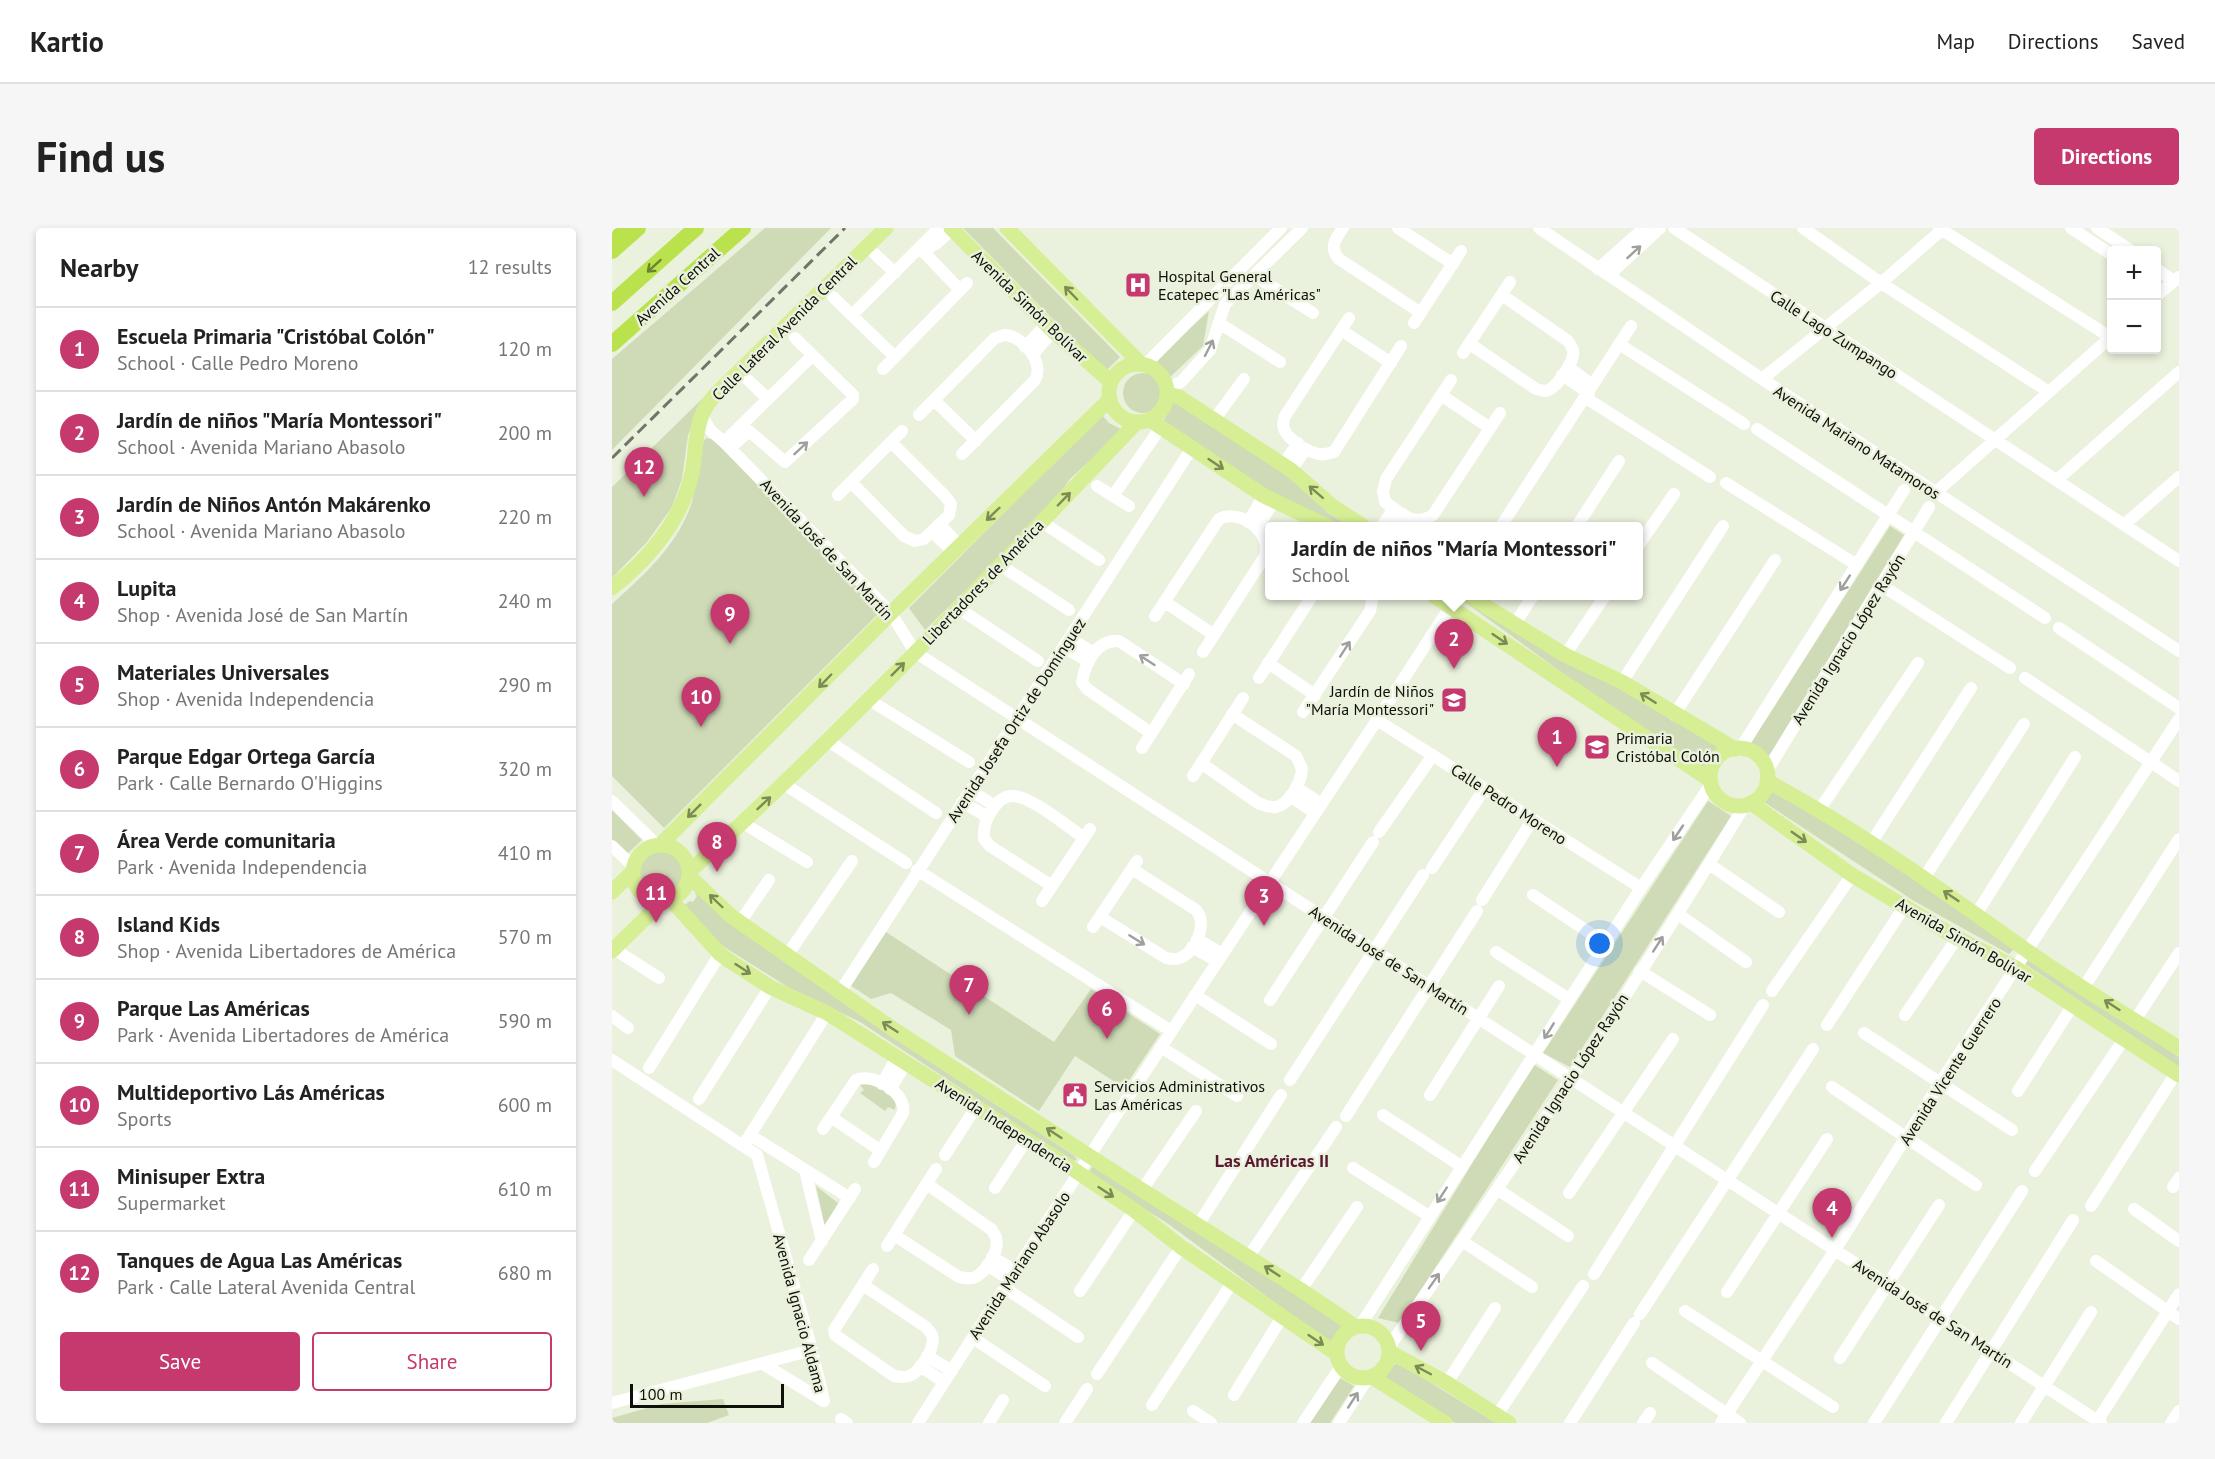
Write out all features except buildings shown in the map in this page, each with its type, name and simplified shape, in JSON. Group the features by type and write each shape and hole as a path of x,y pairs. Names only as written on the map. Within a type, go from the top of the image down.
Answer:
{"highway":[{"path":"612,234 619,228"},
{"path":"612,251 638,228"},
{"name":"Avenida Central","path":"612,303 696,228"},
{"name":"Avenida Central","path":"612,344 743,228"}],"main road":[{"name":"Calle Lateral Avenida Central","path":"612,588 655,547 682,505 691,479 697,434 708,404 886,228"},
{"name":"Avenida Simón Bolívar","path":"947,228 1111,382"},
{"path":"1007,228 1143,364 1160,373 1168,391 1287,467 1332,506 1357,522"},
{"path":"1143,364 1128,365 1119,370 1111,382 1110,399 1119,415 1149,423 1192,448 1269,499 1318,522"},
{"path":"1149,423 1163,410 1168,391"},
{"path":"612,892 633,869 642,852 659,845 891,613 1110,399"},
{"name":"Libertadores de América","path":"690,874 784,784 1042,522 1149,423"},
{"path":"1475,600 1565,655 1622,682 1674,715 1737,749"},
{"path":"1454,601 1711,782 1720,799 1727,804 1748,804 1765,790 1767,776 1760,758 1747,750 1737,749 1726,751 1714,763 1711,782"},
{"name":"Avenida Simón Bolívar","path":"1767,776 1977,913 2027,951 2179,1048"},
{"name":"Avenida Simón Bolívar","path":"1748,804 1852,875 1957,938 2016,968 2178,1074"},
{"path":"613,950 667,901 680,895 687,887 690,874 688,864 681,852 675,848 659,845"},
{"path":"633,869 639,891 649,899 667,901"},
{"name":"Avenida Independencia","path":"690,874 740,922 890,1027 1358,1326"},
{"name":"Avenida Independencia","path":"667,901 720,954 770,987 827,1013 1078,1173 1134,1210 1181,1247 1282,1317 1339,1360"},
{"path":"1445,1423 1370,1377 1357,1377 1348,1373 1339,1360 1338,1345 1342,1337 1358,1326 1368,1326 1382,1333 1389,1349 1503,1419"},
{"path":"1370,1377 1385,1367 1389,1349"}],"street":[{"path":"852,315 919,251 947,228"},
{"path":"1143,364 1281,228"},
{"path":"1168,391 1181,382 1210,350 1225,304 1302,228"},
{"path":"1398,228 1453,264"},
{"name":"Avenida Mariano Matamoros","path":"1539,228 1762,379 2179,651"},
{"path":"1603,272 1644,228"},
{"path":"1603,272 1660,228"},
{"name":"Calle Lago Zumpango","path":"1674,228 2179,561"},
{"path":"1803,228 1881,283 2049,392"},
{"path":"2071,228 2107,252"},
{"path":"1339,229 1333,245 1334,253 1339,259 1418,318 1461,251"},
{"path":"1762,379 1881,283 1942,229 2107,334"},
{"path":"2102,229 2125,246"},
{"path":"883,369 964,286 919,251"},
{"path":"875,254 895,273"},
{"path":"2161,271 2176,279 2161,289"},
{"path":"1254,275 1313,313"},
{"path":"1502,295 1568,341 1573,350 1573,358 1553,388 1545,391 1536,389 1467,348 1510,282"},
{"path":"833,297 895,357"},
{"path":"1349,318 1285,416 1282,425 1286,434 1315,454 1326,455 1334,452 1401,346"},
{"path":"1219,323 1280,362"},
{"path":"1504,522 1631,326"},
{"path":"1029,350 1050,327"},
{"path":"1341,330 1391,363"},
{"path":"919,415 995,338 1004,335 1014,338 1029,350 1038,364 1039,373 1035,380 962,454"},
{"path":"727,445 749,431 785,462 858,393 812,356 795,338"},
{"path":"1935,493 2107,341"},
{"path":"1619,344 1744,424"},
{"path":"727,445 767,398 812,356"},
{"path":"1565,371 1589,392 1710,477"},
{"path":"2058,480 2179,372"},
{"path":"1214,420 1244,379"},
{"path":"748,380 767,398"},
{"path":"1451,380 1386,479 1383,491 1385,502 1415,521 1424,521 1433,515 1500,413"},
{"path":"1441,395 1490,428"},
{"path":"934,400 976,441"},
{"name":"Avenida José de San Martín","path":"702,416 710,430 891,613 915,652 2098,1422"},
{"path":"1113,496 1149,423"},
{"path":"1757,429 2046,618"},
{"path":"838,495 902,431"},
{"path":"851,482 904,536 915,541 924,539 949,515 951,504 945,496 891,442"},
{"path":"1287,467 1302,446"},
{"name":"Avenida Josefa Ortiz de Domínguez","path":"840,992 1192,448"},
{"path":"1580,522 1619,461"},
{"path":"2125,524 2179,477"},
{"path":"1726,483 1857,565"},
{"path":"1097,486 1129,506"},
{"name":"Avenida Ignacio López Rayón","path":"1737,749 1904,490"},
{"path":"1643,539 1674,494"},
{"path":"1252,525 1269,499"},
{"name":"Avenida Ignacio López Rayón","path":"1767,776 1929,507"},
{"path":"1387,522 1399,511"},
{"path":"1396,522 1399,511"},
{"path":"1155,616 1220,519 1230,516 1252,525 1265,537"},
{"path":"1042,522 1099,560"},
{"path":"1622,682 1723,526"},
{"path":"936,528 957,549"},
{"path":"1203,652 1265,556"},
{"path":"1674,715 1775,560"},
{"path":"1000,565 1069,610"},
{"path":"1881,585 2010,668"},
{"path":"1259,678 1309,600"},
{"path":"1303,712 1370,611 1372,600"},
{"path":"1514,625 1530,600"},
{"path":"1565,655 1602,600"},
{"name":"Avenida Mariano Abasolo","path":"918,1423 1078,1173 1454,601"},
{"path":"1165,602 1214,635"},
{"path":"958,608 1038,661"},
{"path":"2059,628 2179,708"},
{"path":"1142,748 1187,679 1119,641 1109,640 1101,643 1083,673 1082,682 1087,689 1151,734"},
{"path":"1066,643 1091,657"},
{"path":"1268,663 1315,695"},
{"path":"1820,809 1918,663"},
{"path":"2025,678 2179,781"},
{"path":"1871,843 1971,688"},
{"path":"1192,776 1243,698"},
{"path":"868,699 969,762"},
{"path":"1201,763 1258,803 1268,807 1278,807 1293,792 1302,769 1296,756 1232,714"},
{"name":"Avenida Vicente Guerrero","path":"1724,1419 1835,1250 1940,1083 2179,719"},
{"name":"Calle Pedro Moreno","path":"1377,720 1641,888"},
{"path":"1924,878 2024,724"},
{"path":"827,740 936,813"},
{"path":"1270,1000 1376,837 1433,755"},
{"path":"1977,913 2075,757"},
{"path":"1358,1326 1711,782"},
{"path":"784,784 906,863"},
{"path":"1290,1080 1427,872 1485,789"},
{"path":"970,790 991,812"},
{"path":"1293,792 1318,809"},
{"path":"1042,901 1087,834 1026,799 1014,795 1003,797 991,812 983,828 984,839 990,846 1052,886"},
{"path":"612,801 659,845"},
{"path":"962,802 991,812"},
{"name":"Avenida Ignacio López Rayón","path":"1389,1349 1497,1189 1748,804"},
{"path":"1346,1116 1533,819"},
{"path":"743,823 807,862"},
{"path":"2084,987 2179,839"},
{"path":"612,846 633,869"},
{"path":"788,954 852,861"},
{"path":"1709,864 1779,912"},
{"path":"1135,865 1196,910 1202,917 1202,926 1195,943 1182,958 1174,960 1097,922 1135,865"},
{"path":"917,870 1171,1031"},
{"path":"1772,991 1852,875"},
{"path":"740,922 769,880"},
{"path":"1533,896 1605,943"},
{"path":"1827,1025 1904,907"},
{"path":"1678,914 1746,962"},
{"path":"1905,1015 1957,938"},
{"path":"1195,943 1220,958"},
{"path":"613,950 659,978"},
{"path":"1496,952 1569,999"},
{"path":"2135,1020 2179,953"},
{"path":"649,1068 720,954"},
{"path":"1640,971 1710,1015"},
{"path":"1430,1095 1499,986"},
{"path":"699,1099 770,987"},
{"path":"1195,995 1271,1044"},
{"path":"1594,1274 1763,1005"},
{"path":"2018,1091 2073,1005"},
{"path":"746,1140 827,1013"},
{"path":"612,1016 628,1028"},
{"path":"1864,1033 2012,1130"},
{"path":"1569,1193 1674,1039"},
{"path":"2035,1171 2124,1039"},
{"path":"1161,1047 1237,1096"},
{"path":"1570,1423 1813,1049"},
{"path":"612,1060 746,1140 852,1194 809,1260"},
{"path":"886,1086 902,1060"},
{"path":"2091,1206 2178,1074"},
{"path":"822,1129 856,1080 863,1077 886,1086 902,1099 903,1113 873,1162"},
{"path":"1832,1087 1976,1185"},
{"path":"1198,1225 1281,1095"},
{"path":"945,1155 976,1107"},
{"path":"1142,1190 1196,1111"},
{"path":"1383,1115 1461,1166"},
{"path":"831,1117 881,1151"},
{"path":"1249,1256 1336,1127"},
{"path":"995,1188 1026,1139"},
{"path":"1727,1292 1827,1139"},
{"name":"Avenida Ignacio Aldama","path":"746,1140 757,1155 812,1350 824,1401 763,1364"},
{"path":"1353,1168 1429,1215"},
{"path":"887,1246 936,1169"},
{"path":"805,1170 822,1241"},
{"path":"894,1235 959,1277 970,1279 980,1275 996,1248 997,1239 992,1230 927,1184"},
{"path":"1497,1189 1568,1236"},
{"path":"1874,1423 2022,1191"},
{"path":"1840,1358 1939,1205"},
{"path":"1301,1290 1357,1207"},
{"path":"2134,1209 2179,1241"},
{"path":"1080,1292 1134,1210"},
{"path":"1946,1423 2073,1221"},
{"path":"1462,1241 1532,1287"},
{"path":"1097,1374 1181,1247"},
{"path":"989,1261 1078,1337"},
{"path":"2096,1261 2179,1319"},
{"path":"863,1285 926,1327 932,1335 932,1345 924,1361 910,1376 902,1378 894,1376 835,1335 834,1330 873,1269"},
{"path":"1152,1405 1232,1283"},
{"path":"1503,1419 1583,1286"},
{"path":"2098,1422 2179,1294"},
{"path":"1447,1383 1495,1308"},
{"path":"1685,1311 1833,1407"},
{"path":"2021,1423 2091,1312"},
{"path":"1234,1395 1282,1317"},
{"path":"973,1338 1045,1386"},
{"path":"612,1402 812,1350"},
{"path":"1303,1423 1339,1360"},
{"path":"924,1361 952,1371"},
{"path":"924,1361 944,1382"},
{"path":"1652,1363 1724,1419 1740,1423"},
{"path":"1339,1423 1370,1377"},
{"path":"1065,1423 1087,1389"},
{"path":"989,1423 1003,1400"},
{"path":"2171,1423 2179,1411"},
{"path":"1193,1412 1212,1423"}],"green space":[{"path":"765,228 831,228 612,450 612,359"},
{"path":"963,228 993,228 1120,357 1105,372"},
{"path":"1209,311 1203,346 1170,377 1153,362"},
{"path":"1143,373 1157,379 1163,393 1157,407 1143,413 1129,407 1123,393 1129,379"},
{"path":"703,398 688,435 682,479 672,507 647,542 612,578 612,487"},
{"path":"1174,401 1287,475 1328,513 1343,522 1328,522 1262,489 1163,422"},
{"path":"1102,415 1109,423 1123,430 1070,479 1050,508 925,630 909,608"},
{"path":"706,438 715,440 883,609 664,828 612,776 612,604 659,558 678,532 692,502 698,459"},
{"path":"1890,526 1904,535 1769,756 1751,743"},
{"path":"1462,600 1472,600 1721,748 1711,759 1706,771 1626,719"},
{"path":"1773,783 1971,915 2014,949 2009,954 1914,901 1764,802"},
{"path":"1708,801 1731,816 1570,1067 1543,1053"},
{"path":"612,810 642,840 626,855 612,841"},
{"path":"662,851 678,857 684,873 678,889 662,895 646,889 640,873 646,857"},
{"path":"700,889 883,1031 1075,1156 1077,1160 1073,1161 1049,1146 860,1022 788,987 721,945 682,907 690,901 693,902 697,896 695,894"},
{"path":"886,932 1054,1042 1091,989 1160,1034 1124,1088 1075,1056 1039,1111 955,1056 951,1030 891,993 871,999 850,985"},
{"path":"2027,957 2179,1057 2179,1068 2025,964"},
{"path":"1533,1064 1558,1080 1399,1323 1378,1318"},
{"path":"863,1080 887,1092 896,1102 895,1110 888,1107 885,1111 860,1093 864,1090 860,1085"},
{"path":"1093,1166 1344,1324 1331,1344 1167,1223 1087,1174"},
{"path":"816,1186 838,1203 825,1227"},
{"path":"1397,1362 1496,1423 1455,1423 1384,1377"},
{"path":"1340,1378 1354,1386 1330,1423 1310,1423"},
{"path":"723,1399 729,1415 707,1423 612,1423 612,1418 661,1404"}],"railway":[{"path":"612,458 845,228"}],"place":[{"name":"Hospital General Ecatepec \"Las Américas\"","path":"1138,285"},
{"name":"Tanques de Agua Las Américas","path":"644,497"},
{"name":"Parque Las Américas","path":"730,644"},
{"name":"Jardín de niños \"María Montessori\"","path":"1454,669"},
{"name":"Jardín de Niños \"María Montessori\"","path":"1454,700"},
{"name":"Multideportivo Lás Américas","path":"701,727"},
{"name":"Primaria Cristóbal Colón","path":"1597,747"},
{"name":"Escuela Primaria \"Cristóbal Colón\"","path":"1557,767"},
{"name":"Island Kids","path":"717,872"},
{"name":"Minisuper Extra","path":"656,923"},
{"name":"Jardín de Niños Antón Makárenko","path":"1264,926"},
{"name":"Área Verde comunitaria","path":"969,1015"},
{"name":"Parque Edgar Ortega García","path":"1107,1039"},
{"name":"Servicios Administrativos Las Américas","path":"1075,1095"},
{"name":"Lupita","path":"1832,1238"},
{"name":"Materiales Universales","path":"1421,1351"}],"district":[{"name":"Las Américas II","path":"1272,1161"}]}
